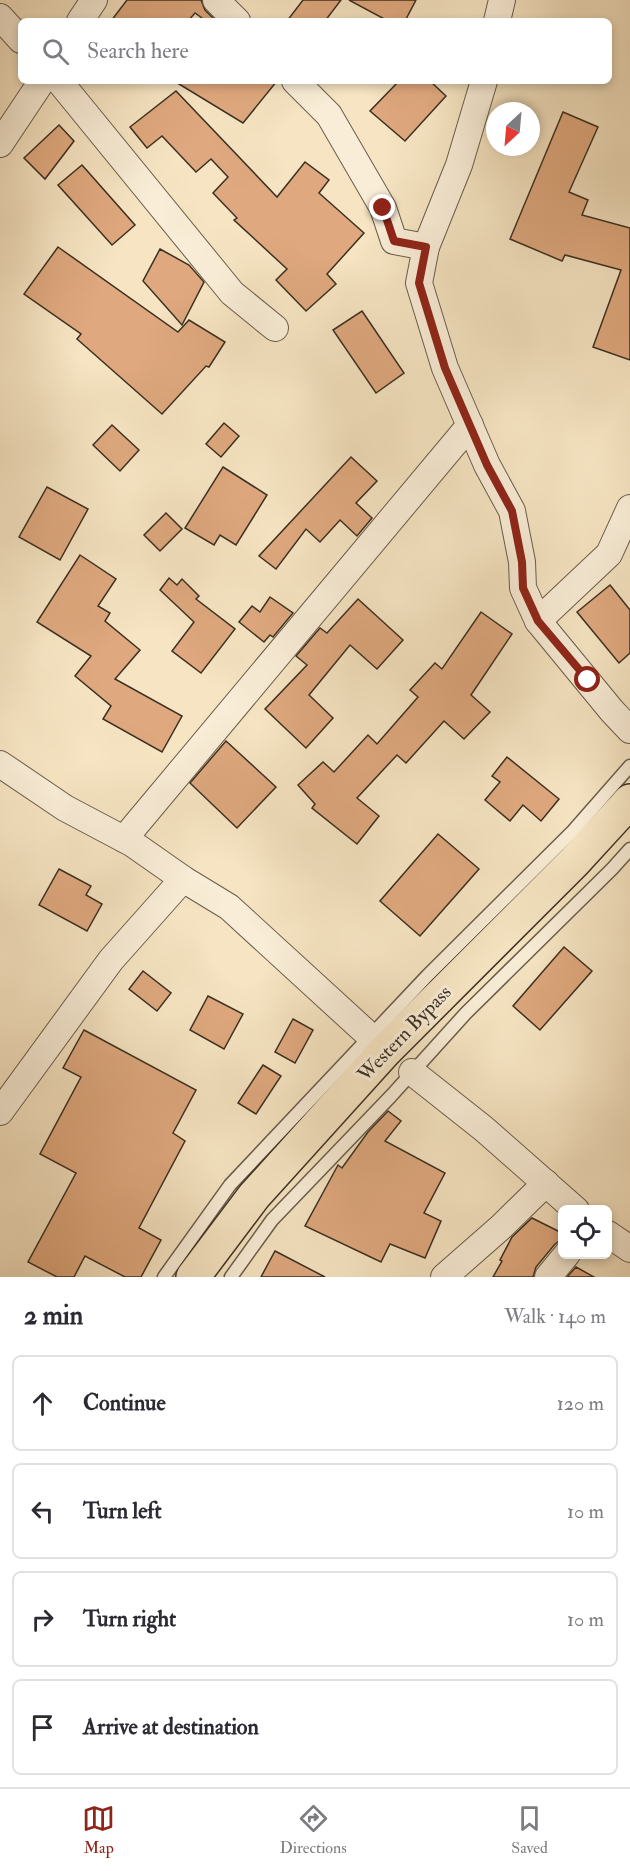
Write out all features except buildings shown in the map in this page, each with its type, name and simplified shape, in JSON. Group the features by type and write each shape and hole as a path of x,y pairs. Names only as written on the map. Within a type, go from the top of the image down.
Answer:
{"main road":[{"name":"Western Bypass","path":"193,1277 254,1196 386,1050 574,862 630,801"}],"street":[{"path":"82,18 94,0"},
{"path":"216,0 234,18"},
{"path":"498,18 502,0"},
{"path":"0,17 18,36"},
{"path":"0,144 40,84"},
{"path":"61,84 232,293 275,328"},
{"path":"298,84 329,116 383,208 394,241 426,247"},
{"path":"483,84 459,165 426,247 419,283 445,368 487,465 512,511 522,562 523,588 538,621 612,711 630,729"},
{"path":"124,839 470,425"},
{"path":"538,621 609,554 630,508"},
{"path":"0,764 65,808 124,839 229,907 371,1037"},
{"path":"0,1112 111,960 183,879"},
{"path":"412,1072 484,1129 571,1205"},
{"path":"444,1277 501,1227 546,1183"},
{"path":"612,1237 630,1249"},
{"path":"548,1277 563,1259"}],"lane":[{"path":"164,1277 230,1185 428,975 573,831 630,766"},
{"path":"231,1277 272,1220 466,1013 630,849"}],"route":[{"path":"383,208 394,241 426,247 419,283 445,368 487,465 512,511 522,562 523,588 538,621 588,680"}]}
